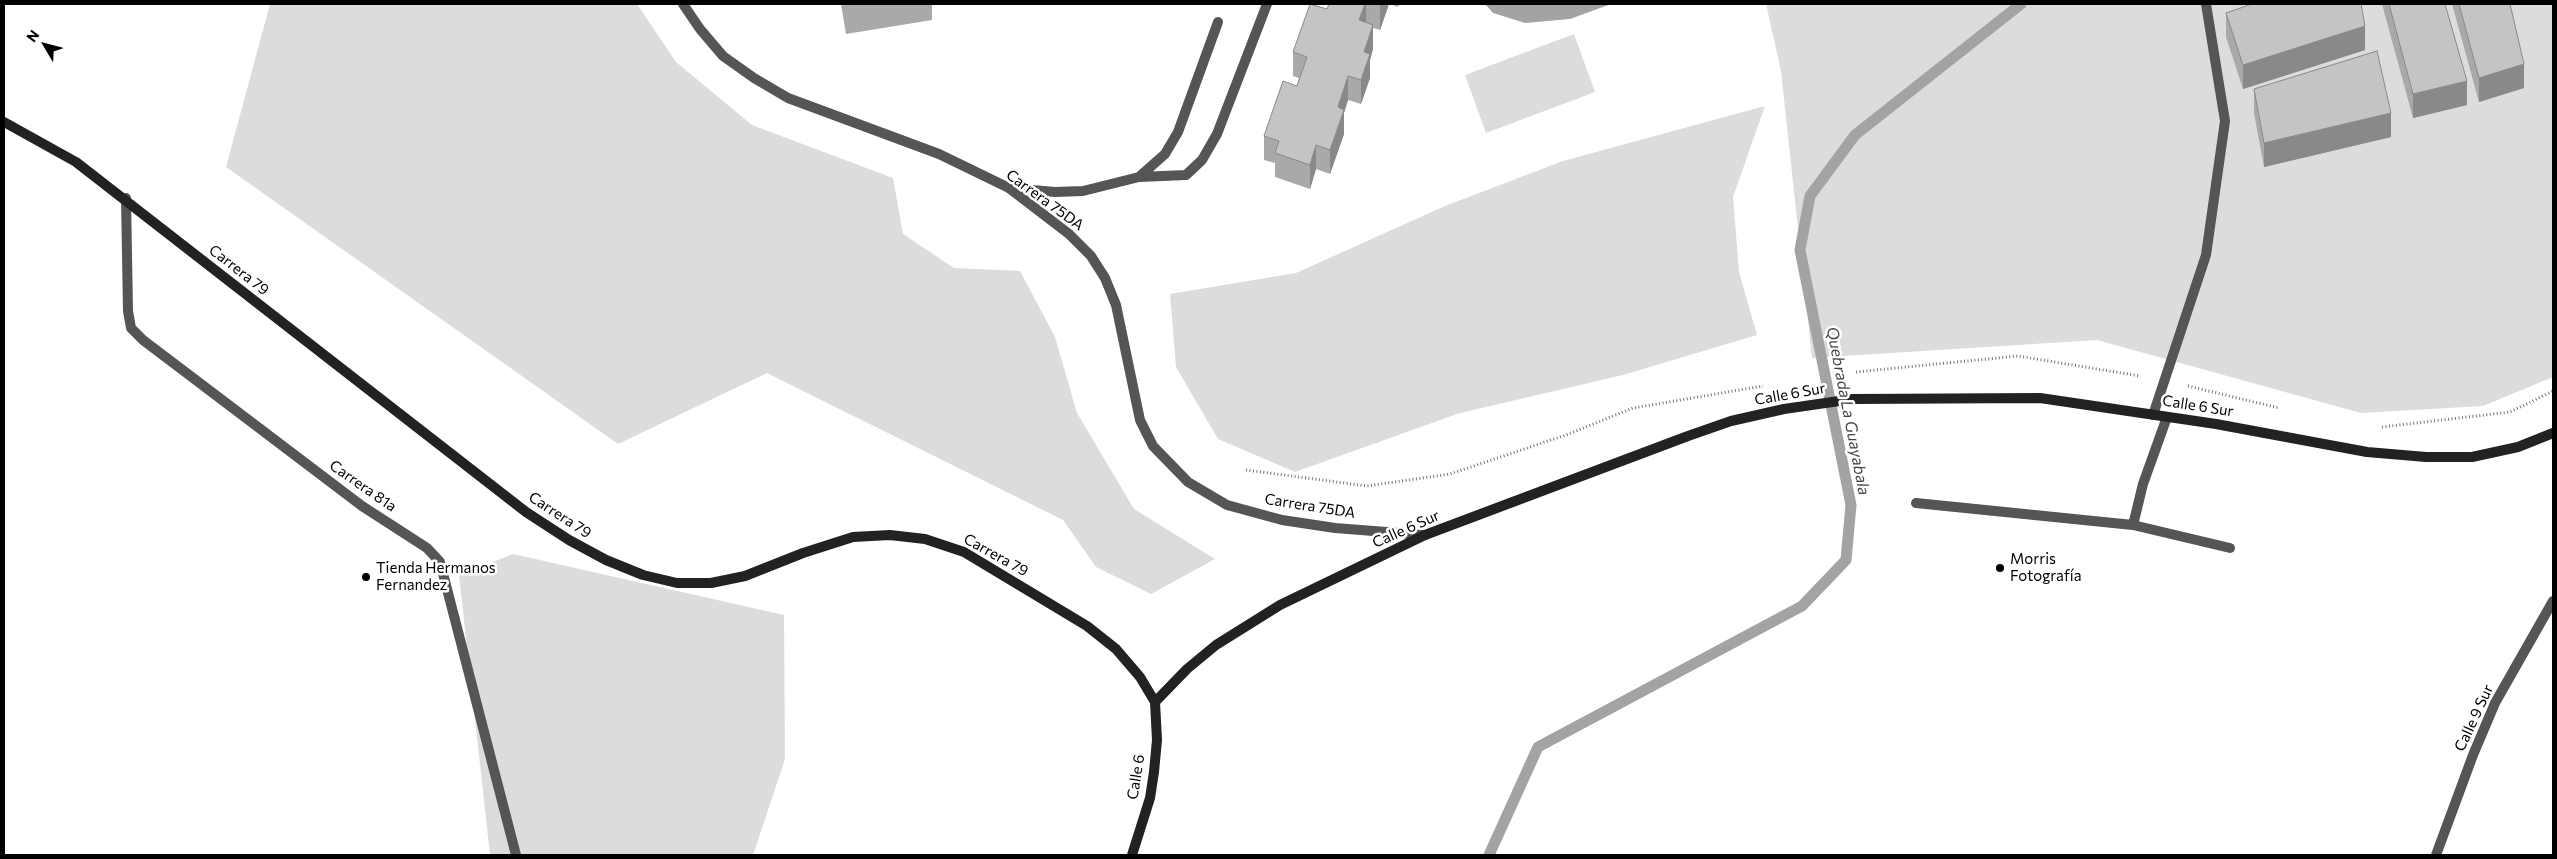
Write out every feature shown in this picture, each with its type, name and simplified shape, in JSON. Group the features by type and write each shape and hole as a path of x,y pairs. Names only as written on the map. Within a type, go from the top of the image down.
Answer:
{"main road":[{"name":"Carrera 79","path":"4,122 76,162 126,198 526,512 569,540 606,560 643,575 677,583 711,583 745,576 804,553 853,537 890,535 925,539 964,552 1087,626 1116,649 1140,677 1155,702"},
{"name":"Calle 6 Sur","path":"1155,702 1187,668 1216,645 1288,601 1425,536 1731,421 1806,406 1853,399 2040,398 2167,416 2367,452 2426,458 2472,457 2518,446 2553,433"},
{"name":"Calle 6","path":"1132,855 1150,798 1154,772 1157,740 1155,702"}],"street":[{"name":"Carrera 75DA","path":"682,4 723,56 754,78 788,98 939,154 1008,188 1069,234 1091,256 1105,278 1116,305 1140,420 1152,446 1188,482 1227,505 1282,520 1335,528 1425,536"},
{"path":"1008,188 1055,192 1083,191 1139,177 1186,175 1202,160 1216,134 1267,4"},
{"path":"2153,414 2166,380 2206,255 2225,121 2206,4"},
{"path":"1139,177 1165,154 1178,132 1218,22"},
{"name":"Carrera 81a","path":"126,198 128,311 131,328 143,340 362,506 428,548 440,562 516,855"},
{"path":"2133,525 2143,484 2167,416"},
{"path":"1916,503 2133,525 2230,548"},
{"name":"Calle 9 Sur","path":"2436,855 2473,755 2495,703 2553,601"}],"path":[{"path":"1850,373 2018,356 2166,380 2287,410"},
{"path":"1246,470 1367,486 1450,474 1566,435 1633,408 1768,385"},
{"path":"2381,427 2510,412 2553,391"}],"shaded area":[{"path":"270,4 637,4 676,62 752,125 893,178 903,234 954,268 1020,271 1055,337 1077,413 1134,509 1215,559 1151,594 1096,567 1063,520 767,373 618,444 226,167"},
{"path":"1485,4 1611,4 1570,19 1525,23 1493,13"},
{"path":"1766,4 2553,4 2553,377 2483,406 2361,413 2097,340 1812,358 1781,71"},
{"path":"1574,34 1595,92 1486,133 1465,75"},
{"path":"1765,106 1733,197 1739,272 1757,335 1623,375 1460,413 1295,472 1218,439 1176,367 1170,294 1296,273 1445,206 1563,161"},
{"path":"513,554 784,615 785,759 753,855 490,855 459,575"}],"building":[{"path":"1310,4 1327,9 1329,4 1365,4 1359,20 1373,25 1364,52 1370,54 1361,80 1348,76 1338,107 1344,110 1330,150 1316,145 1310,165 1275,153 1279,141 1264,136 1283,81 1297,86 1307,57 1293,52"},
{"path":"2252,4 2361,4 2365,26 2243,65 2226,13"},
{"path":"2389,4 2445,4 2467,81 2413,94"},
{"path":"2459,4 2510,4 2524,64 2479,78"},
{"path":"2377,51 2391,113 2264,143 2254,89"}],"waterway":[{"name":"Quebrada La Guayabala","path":"1489,855 1538,747 1802,606 1846,560 1851,505 1800,250 1810,196 1855,135 2021,4"}],"place":[{"name":"Morris Fotografía","path":"2000,568"},
{"name":"Tienda Hermanos Fernandez","path":"366,577"}]}
